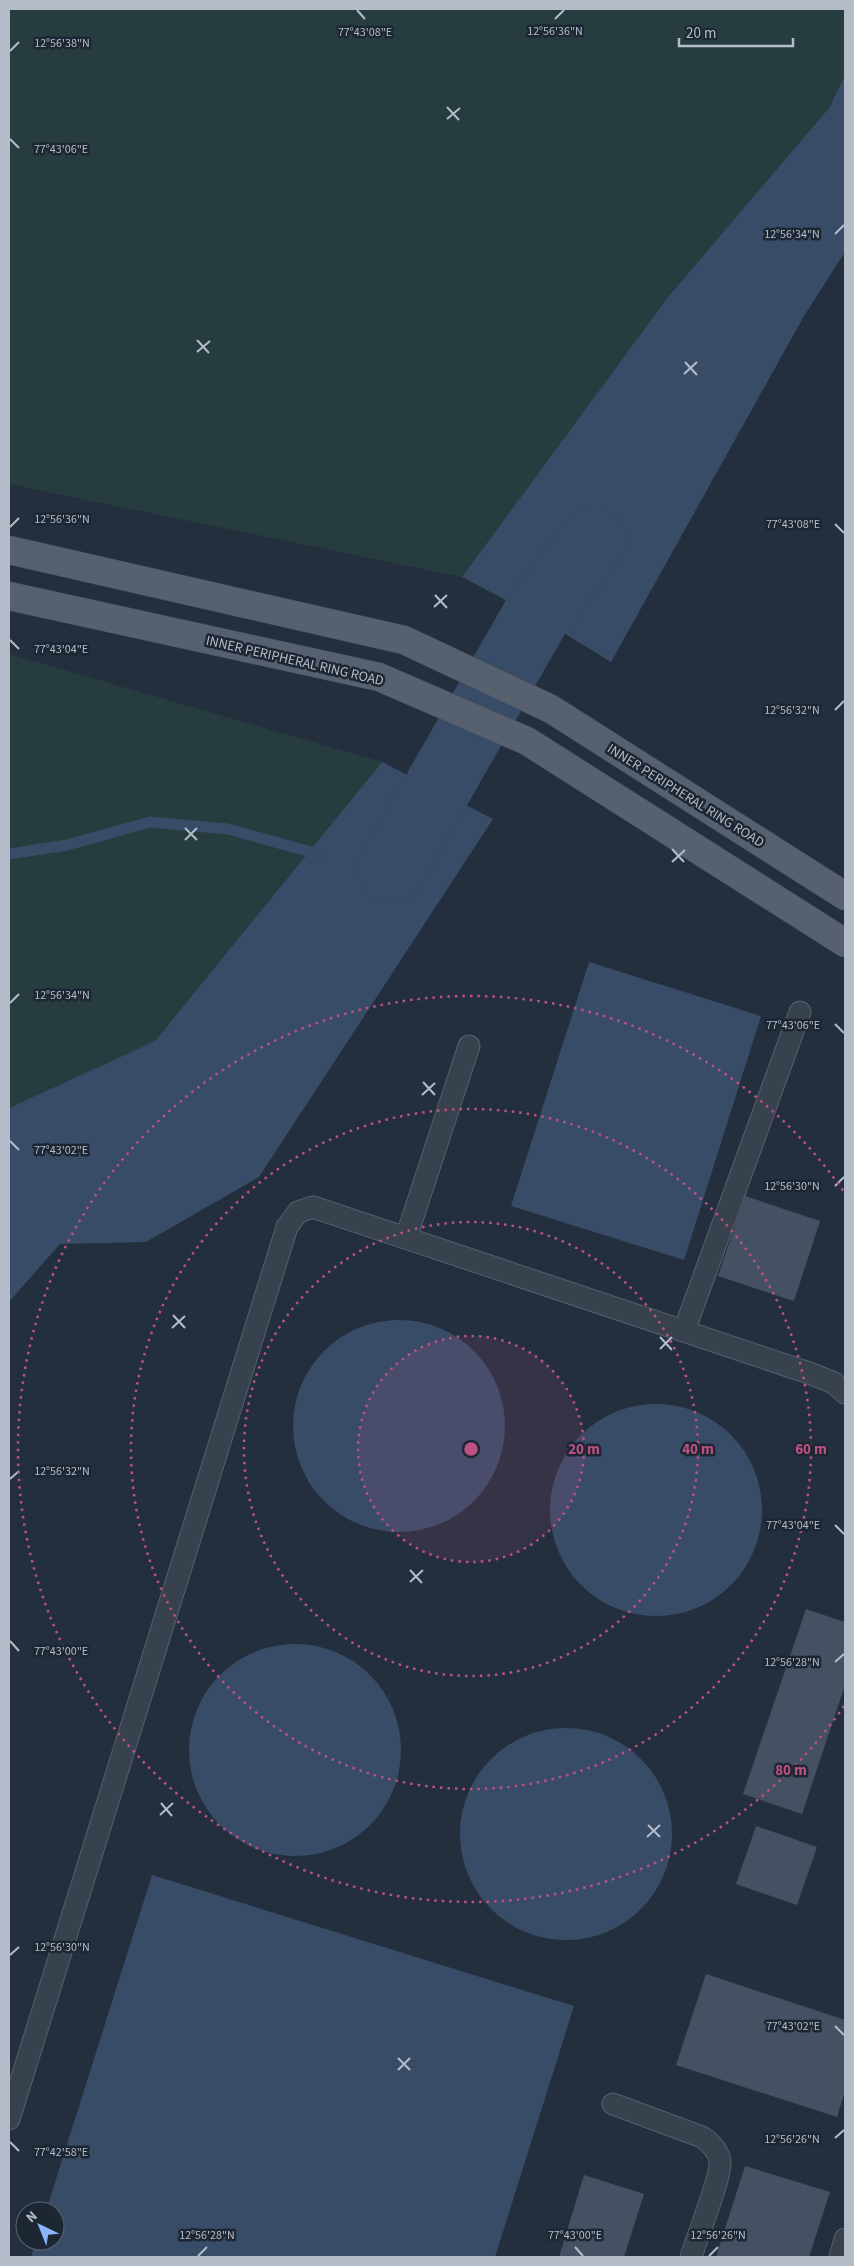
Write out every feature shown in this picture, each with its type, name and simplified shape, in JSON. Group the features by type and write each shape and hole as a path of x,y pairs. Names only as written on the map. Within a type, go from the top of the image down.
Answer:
{"main road":[{"name":"INNER PERIPHERAL RING ROAD","path":"9,550 404,640 551,709 845,896"},
{"name":"INNER PERIPHERAL RING ROAD","path":"9,596 379,677 527,741 845,943"}],"lane":[{"path":"684,1331 800,1012"},
{"path":"406,1238 469,1046"},
{"path":"9,2119 287,1226 298,1212 313,1207 812,1374 834,1383 845,1393"},
{"path":"613,2104 702,2137 711,2143 718,2152 721,2168 691,2257"},
{"path":"840,2257 845,2239"}],"green space":[{"path":"9,9 845,9 845,75 829,108 668,297 462,577 9,484"},
{"path":"9,654 382,762 155,1041 9,1108"}],"water":[{"path":"845,75 845,252 804,316 611,662 536,616 462,577 668,297 829,108"},
{"path":"382,762 493,819 259,1177 146,1242 60,1244 9,1302 9,1108 155,1041"},
{"path":"589,962 761,1016 684,1260 511,1206"},
{"path":"389,1320 409,1320 430,1324 449,1332 474,1351 487,1367 497,1385 503,1405 505,1426 503,1447 497,1467 487,1485 474,1501 449,1520 430,1528 409,1532 389,1532 368,1528 349,1520 332,1508 317,1493 305,1476 297,1457 293,1436 293,1416 297,1395 305,1376 317,1359 332,1344 349,1332 368,1324"},
{"path":"646,1404 666,1404 687,1408 706,1416 731,1435 744,1451 754,1469 760,1489 762,1510 760,1531 754,1551 744,1569 731,1585 706,1604 687,1612 666,1616 646,1616 625,1612 606,1604 589,1592 574,1577 562,1560 554,1541 550,1520 550,1500 554,1479 562,1460 574,1443 589,1428 606,1416 625,1408"},
{"path":"285,1644 305,1644 326,1648 345,1656 370,1675 383,1691 393,1709 399,1729 401,1750 399,1771 393,1791 383,1809 370,1825 345,1844 326,1852 305,1856 285,1856 264,1852 245,1844 228,1832 213,1817 201,1800 193,1781 189,1760 189,1740 193,1719 201,1700 213,1683 228,1668 245,1656 264,1648"},
{"path":"556,1728 576,1728 597,1732 616,1740 641,1759 654,1775 664,1793 670,1813 672,1834 670,1855 664,1875 654,1893 641,1909 616,1928 597,1936 576,1940 556,1940 535,1936 516,1928 499,1916 484,1901 472,1884 464,1865 460,1844 460,1824 464,1803 472,1784 484,1767 499,1752 516,1740 535,1732"},
{"path":"152,1875 574,2006 495,2257 31,2257 33,2251 65,2251 65,2201 49,2201"}],"building":[{"path":"745,1196 820,1221 794,1301 718,1276"},
{"path":"806,1609 845,1622 845,1685 802,1814 743,1794"},
{"path":"756,1826 817,1847 797,1905 736,1884"},
{"path":"706,1974 845,2020 845,2091 837,2117 676,2065"},
{"path":"745,2166 830,2192 809,2257 716,2257"},
{"path":"584,2175 644,2194 624,2257 559,2257"}],"waterway":[{"path":"391,870 536,616 593,541"},
{"path":"9,854 67,845 150,822 228,829 322,855"}]}
